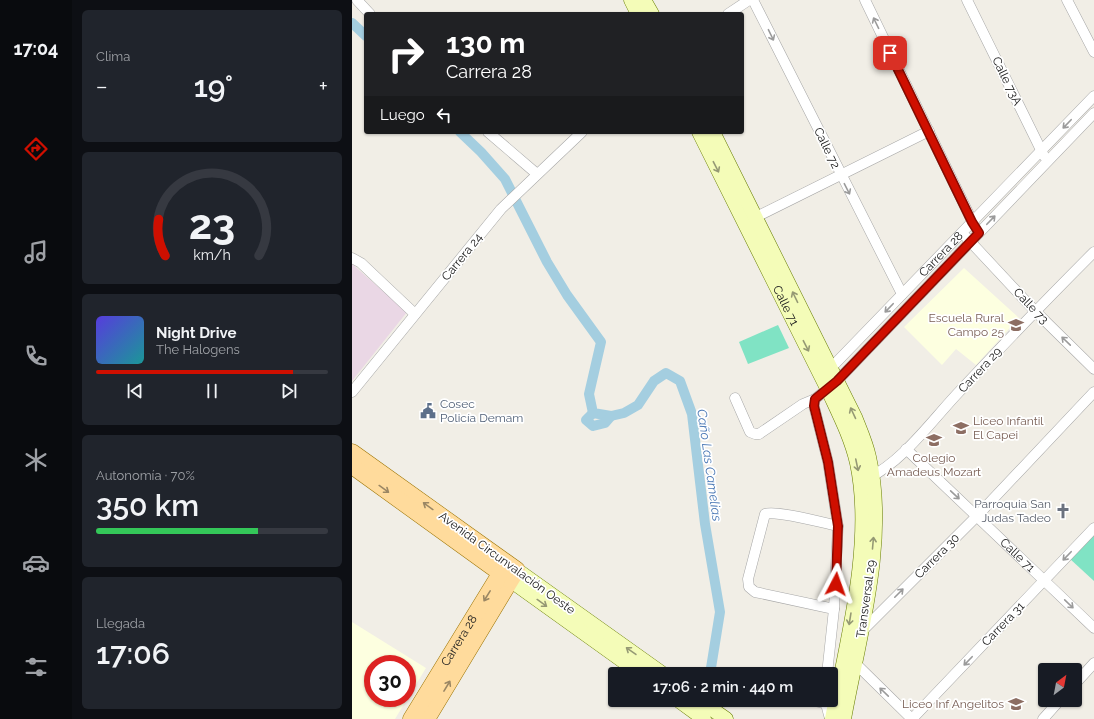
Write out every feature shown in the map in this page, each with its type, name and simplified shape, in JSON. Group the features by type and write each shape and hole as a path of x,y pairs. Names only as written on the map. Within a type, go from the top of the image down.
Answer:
{"main road":[{"path":"631,0 637,12"},
{"path":"644,0 651,12"},
{"name":"Calle 71","path":"700,134 750,220"},
{"name":"Calle 71","path":"714,134 750,220 829,379 866,480"},
{"name":"Avenida Circunvalación Oeste","path":"352,452 632,667"},
{"name":"Avenida Circunvalación Oeste","path":"352,466 652,667"},
{"name":"Transversal 29","path":"844,719 862,631 874,533 866,480"},
{"name":"Transversal 29","path":"831,719 860,563 866,480"},
{"name":"Carrera 28","path":"411,719 509,572"},
{"name":"Carrera 28","path":"426,719 509,572"},
{"path":"688,707 704,719"},
{"path":"709,707 726,719"}],"street":[{"path":"357,0 368,12"},
{"path":"731,12 749,0"},
{"name":"Calle 72","path":"753,0 840,175 902,294"},
{"path":"865,0 972,222 979,233"},
{"name":"Calle 73A","path":"968,0 1047,162"},
{"path":"1067,0 1094,52"},
{"name":"Carrera 28","path":"829,379 902,294 1094,96"},
{"name":"Carrera 28","path":"829,379 979,233 1094,113"},
{"path":"750,220 929,131"},
{"path":"490,134 536,174"},
{"name":"Carrera 24","path":"352,392 501,209 536,174 580,134"},
{"name":"Calle 73","path":"962,232 1035,311 1094,369"},
{"name":"Carrera 29","path":"866,480 882,471 906,449 1035,311 1094,252"},
{"path":"352,258 361,263 415,314"},
{"path":"828,667 834,609 838,526 828,462 814,406 815,399 829,379"},
{"name":"Carrera 30","path":"862,631 977,516 1094,392"},
{"path":"735,398 750,432 755,434 759,434 804,404 815,399"},
{"name":"Calle 71","path":"906,449 1094,628"},
{"path":"834,609 755,592 749,587 748,579 765,514 769,512 782,514 838,526"},
{"name":"Carrera 31","path":"912,719 1094,528"},
{"path":"855,663 912,719"},
{"path":"1082,676 1094,663"},
{"path":"827,707 831,719"},
{"path":"1043,719 1054,707"}],"shaded area":[{"path":"352,264 407,312 352,381"},
{"path":"964,268 1019,318 976,365 956,349 942,365 904,327"},
{"path":"352,622 405,655 364,655 364,707 402,707 395,719 352,719"},
{"path":"416,662 426,668 416,684"}],"green space":[{"path":"778,325 789,348 748,364 739,342"},
{"path":"1094,534 1094,581 1069,558"}],"waterway":[{"name":"Caño Las Camelias","path":"352,23 364,34"},
{"name":"Caño Las Camelias","path":"462,134 481,152 505,179 547,262 567,295 601,342 589,394 593,413 611,416 624,413 638,405 654,381 666,373 680,381 692,414 705,524 720,612 711,667"},
{"path":"593,413 586,420 593,426 605,423 611,416"}],"place":[{"name":"Escuela Rural Campo 25","path":"1016,325"},
{"name":"Cosec Policía Demam","path":"428,411"},
{"name":"Liceo Infantil El Capei","path":"961,428"},
{"name":"Colegio Amadeus Mozart","path":"934,440"},
{"name":"Parroquia San Judas Tadeo","path":"1063,511"},
{"name":"Liceo Inf Angelitos","path":"1016,704"}],"route":[{"path":"836,584 838,526 828,462 814,406 815,399 820,394 828,390 837,381 979,233 972,222 890,53"}]}
